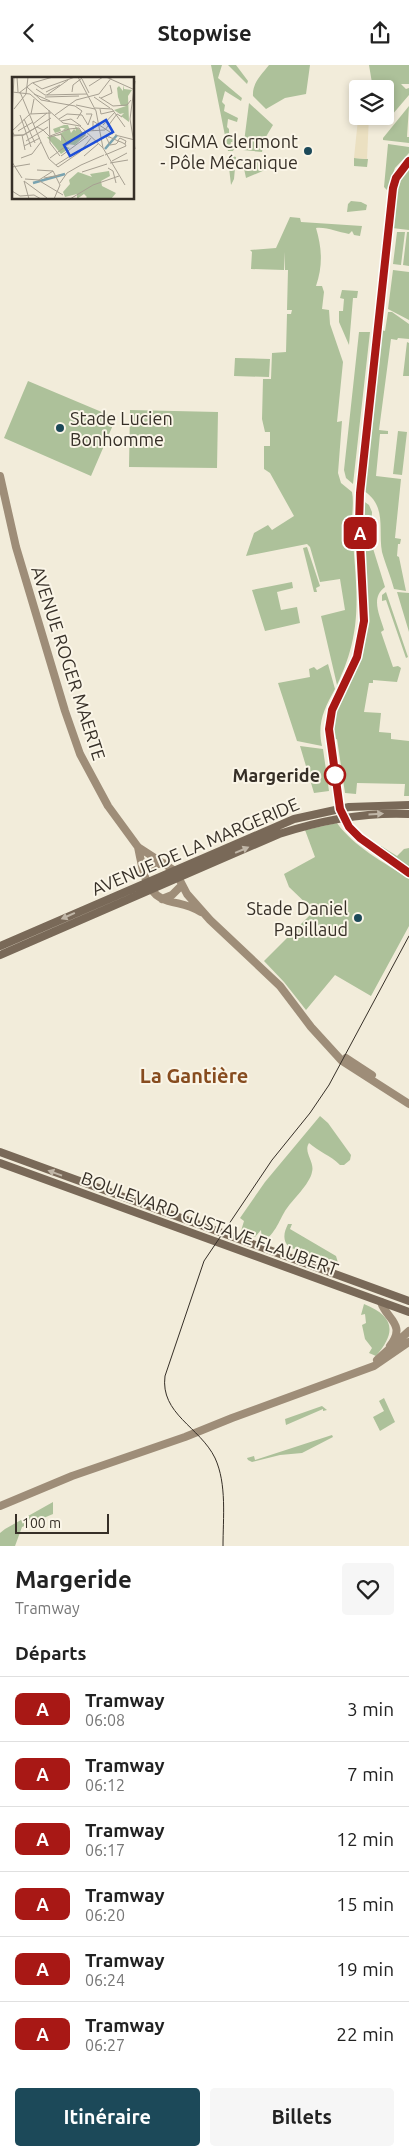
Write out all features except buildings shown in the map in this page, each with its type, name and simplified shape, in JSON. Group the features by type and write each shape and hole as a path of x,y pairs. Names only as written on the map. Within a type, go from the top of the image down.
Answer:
{"main road":[{"name":"AVENUE ROGER MAERTE","path":"0,476 16,547 80,754 108,806 138,847 163,863 178,878 205,915"},
{"name":"AVENUE DE LA MARGERIDE","path":"0,946 146,882 178,878 273,827 313,813 364,805 409,805"},
{"name":"AVENUE DE LA MARGERIDE","path":"0,955 279,834 318,822 376,813 409,814"},
{"name":"AVENUE ROGER MAERTE","path":"138,847 146,882 150,890"},
{"path":"144,873 153,865 163,863"},
{"path":"162,899 172,895 178,878"},
{"path":"150,890 162,899 188,904 205,915 280,986 311,1027 346,1064 409,1104"},
{"name":"BOULEVARD GUSTAVE FLAUBERT","path":"0,1152 409,1301"},
{"name":"BOULEVARD GUSTAVE FLAUBERT","path":"0,1163 409,1312"},
{"path":"381,1302 383,1308 396,1325 395,1337 388,1349"},
{"path":"366,1369 409,1331"},
{"path":"0,1506 72,1476 186,1437 213,1425 366,1369 379,1363 409,1342"}],"green space":[{"path":"211,65 222,65 218,78 242,98 241,101 225,91 222,102 225,105 224,111 238,118 237,122 228,119 227,127 229,133 235,135 237,132 236,142 231,142 230,147 235,147 233,151 228,151"},
{"path":"228,65 236,65 248,81 247,84"},
{"path":"269,65 310,65 306,94 285,98 266,109 253,96 253,91 258,79"},
{"path":"369,65 409,65 409,84 401,84 406,89 409,88 409,95 394,113 394,80 372,80"},
{"path":"249,103 273,125 264,140 262,152 243,150"},
{"path":"409,106 407,137 409,137 409,143 383,140"},
{"path":"388,144 409,147 409,153 395,168 387,190 384,187"},
{"path":"230,155 236,157 234,179 231,185 228,159"},
{"path":"354,158 368,159 367,167 354,166"},
{"path":"242,159 263,160 265,170 246,178"},
{"path":"409,166 409,230 392,228 398,183"},
{"path":"351,201 367,205 366,210 347,212 348,204"},
{"path":"290,217 300,218 301,222 362,226 360,236 354,235 352,231 349,234 316,228 321,257 316,286 322,286 324,292 322,309 329,310 330,324 343,362 337,422 342,421 338,473 341,483 352,492 353,500 352,523 356,586 355,624 352,643 337,685 321,616 345,610 340,579 320,582 310,547 307,544 246,556 254,533 268,525 272,530 294,516 270,473 264,469 264,446 270,446 270,432 265,432 262,419 263,379 271,379 272,353 286,352 287,314 291,314 292,310 287,310 288,270 285,270 285,252 284,270 251,269 252,252 250,250 276,248"},
{"path":"397,232 405,232 401,265 393,264"},
{"path":"407,232 409,232 409,266 403,265"},
{"path":"393,270 409,272 409,320 388,309"},
{"path":"342,290 358,291 357,298 353,298 349,345 339,322 339,311 343,311 344,299 340,298"},
{"path":"388,312 392,312 409,324 409,339 391,339 379,430 388,431 388,434 380,434 376,476 401,479 395,538 401,539 400,544 398,544 397,556 399,557 406,591 394,589 382,552 379,511 371,497 364,491 381,330 385,331"},
{"path":"359,332 370,332 353,484 346,478 344,470"},
{"path":"407,342 409,343 409,376 403,376"},
{"path":"235,358 270,359 269,377 234,376"},
{"name":"Stade Lucien Bonhomme","path":"28,381 116,418 91,476 4,438"},
{"path":"130,410 218,412 217,468 129,467"},
{"path":"398,431 407,432 402,475 393,474"},
{"path":"362,500 369,505 372,512 371,542 385,587 380,591 377,601 384,630 381,632 393,667 398,666 401,668 397,682 373,680 373,683 369,683 364,712 381,713 379,732 391,733 391,739 409,741 409,796 404,796 405,784 357,783 356,794 345,793 337,739 333,740 333,728 338,704 365,635 367,602 363,558"},
{"path":"307,547 320,586 316,588 317,592 314,592 303,548"},
{"path":"292,582 293,588 277,592 281,610 297,607 300,623 265,631 252,590"},
{"path":"386,592 408,657 406,658 386,600 382,601 382,595"},
{"path":"397,592 409,593 409,632"},
{"path":"328,664 335,689 322,716 320,730 322,746 297,741 278,683 310,677 309,669 314,667 317,670"},
{"path":"300,746 323,749 329,791 314,793"},
{"name":"Stade Daniel Papillaud","path":"337,823 361,847 409,879 409,926 371,996 335,975 306,1010 284,982 264,961 314,911 289,887 284,874 315,857 305,830"},
{"path":"381,846 397,856 404,849 409,848 409,869 379,848"},
{"path":"320,1116 328,1123 351,1155 350,1160 344,1165 340,1165 309,1143 307,1150 312,1165 311,1177 285,1211 270,1236 262,1240 261,1230 255,1237 241,1231 244,1221 240,1218 265,1182"},
{"path":"288,1224 292,1224 290,1229 336,1256 339,1266 289,1247 285,1242 284,1236"},
{"path":"364,1304 387,1319 389,1325 387,1339 376,1356 369,1353 372,1348 365,1339 362,1325 366,1323 365,1314 361,1315"},
{"path":"384,1398 395,1422 380,1431 373,1417 384,1411 379,1401"},
{"path":"322,1406 327,1410 323,1411 323,1409 286,1425 285,1419"},
{"path":"332,1435 333,1437 302,1453 280,1455 252,1462 247,1458 254,1456 255,1460"},
{"path":"53,1502 53,1514 22,1527 15,1546 0,1546 0,1533"}],"shaded area":[{"path":"357,125 369,125 367,159 354,158"}],"tram line":[{"path":"409,158 396,173 390,189 357,491 356,522 361,621 354,656 326,722 341,818 363,843 409,875"},
{"name":"A","path":"409,161 401,169 393,188 363,459 359,523 364,591 362,637 357,657 332,710 329,729 340,809 349,827 360,838 409,873"},
{"path":"223,1546 224,1501 219,1468 208,1447 182,1420 169,1400 165,1389 165,1376 204,1261 272,1160 310,1113 329,1085 409,936"}],"place":[{"name":"SIGMA Clermont - Pôle Mécanique","path":"308,151"},
{"name":"Stade Lucien Bonhomme","path":"60,428"},
{"name":"Margeride","path":"335,775"},
{"name":"Stade Daniel Papillaud","path":"358,918"}],"district":[{"name":"La Gantière","path":"194,1075"}]}
